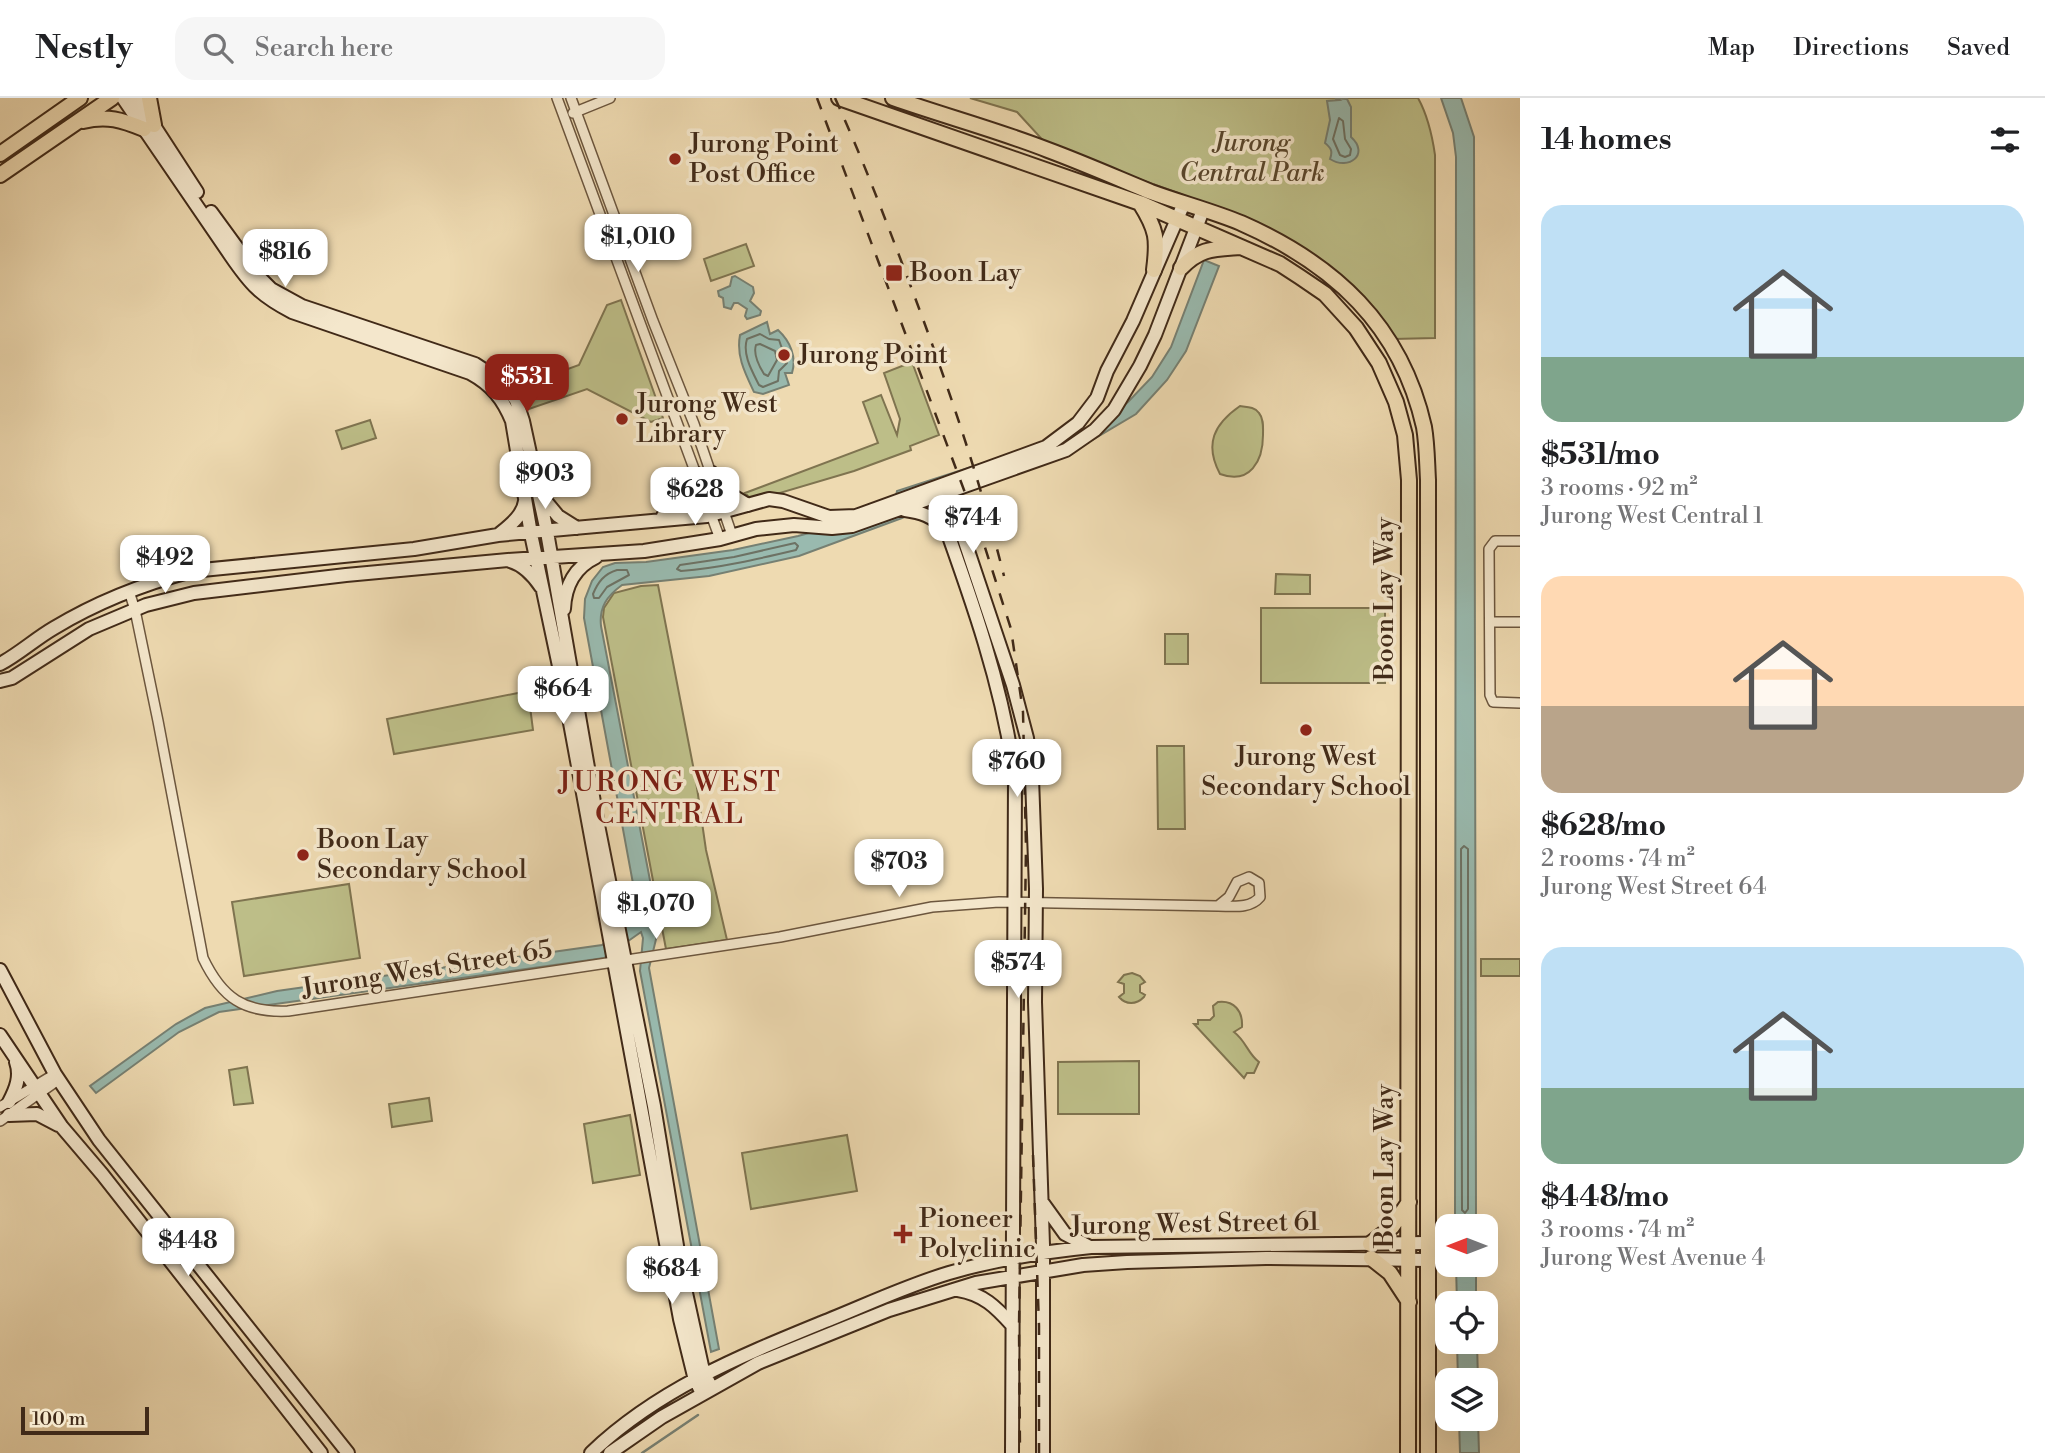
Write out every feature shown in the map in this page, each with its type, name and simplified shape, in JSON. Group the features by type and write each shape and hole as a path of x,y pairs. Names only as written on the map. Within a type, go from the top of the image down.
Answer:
{"main road":[{"path":"57,113 68,98"},
{"path":"0,154 80,98"},
{"path":"0,176 113,98"},
{"path":"79,122 113,117 149,127 149,98"},
{"name":"Boon Lay Way","path":"839,98 1140,203 1280,264 1325,294 1356,328 1379,363 1396,402 1405,435 1409,480 1408,1453"},
{"name":"Boon Lay Way","path":"892,98 1047,149 1240,223 1331,274 1371,314 1395,351 1413,390 1424,429 1428,480 1428,1453"},
{"path":"1140,203 1156,231 1154,270"},
{"path":"1181,268 1192,256 1204,251 1241,247"},
{"path":"1410,1201 1392,1227 1370,1251 1390,1273 1410,1303"}],"street":[{"path":"123,98 149,127 257,275 271,289 302,306 475,364 501,381 516,400 523,421 531,491 531,534 619,961 654,1106 700,1377 706,1391"},
{"path":"136,98 149,127"},
{"path":"571,98 712,473 724,511 726,537 711,514 558,100 571,98"},
{"path":"565,117 610,98"},
{"path":"948,489 1046,447 1078,423 1097,398 1184,203"},
{"path":"0,664 52,629 100,602 157,580 203,570 383,552 498,535 650,522 711,514 769,499 783,501 829,517 856,516 1066,450 1095,430 1114,410 1140,366 1155,335 1203,210"},
{"path":"712,473 730,494 748,505"},
{"path":"650,522 678,510 692,488 696,474"},
{"path":"948,489 990,612 1027,738 1032,779 1042,1252 1043,1453"},
{"path":"531,491 558,516 577,528"},
{"path":"531,491 547,532 619,961"},
{"path":"498,535 516,519 531,491"},
{"path":"0,681 12,678 89,629 170,599 224,588 508,560 644,551 756,529 794,525 832,528 852,526 901,510 933,493"},
{"path":"933,493 998,687 1009,730 1015,779 1012,1453"},
{"path":"901,510 915,511 938,522 951,541"},
{"path":"1520,541 1495,541 1489,549 1491,699 1498,703 1520,703"},
{"path":"563,620 564,601 573,573 585,562 605,553"},
{"path":"508,560 527,570 540,584 544,593"},
{"name":"Jurong West Street 65","path":"129,591 135,610 202,958 224,991 237,1003 252,1009 288,1011 780,937 932,907 1016,903 1218,906 1254,904 1260,897 1259,883 1248,877 1237,882 1229,897 1218,906"},
{"path":"1490,622 1520,622"},
{"path":"0,970 57,1077 99,1140 348,1453"},
{"path":"0,1035 62,1127 110,1184 321,1453"},
{"path":"5,1111 18,1079 16,1061"},
{"path":"5,1111 57,1077"},
{"path":"5,1111 37,1114 62,1127"},
{"path":"1040,1199 1065,1234 1090,1247"},
{"name":"Jurong West Street 61","path":"610,1453 627,1439 758,1363 889,1310 954,1289 1083,1265 1370,1251 1410,1243 1428,1243"},
{"name":"Jurong West Street 61","path":"591,1453 618,1428 671,1391 747,1353 922,1282 1013,1257 1090,1247 1370,1251 1410,1260 1428,1260"},
{"path":"954,1289 971,1292 990,1302 1012,1325"}],"green space":[{"name":"Jurong Central Park","path":"970,98 1418,98 1429,125 1435,155 1435,338 1393,339 1374,309 1335,271 1311,256 1244,220 1178,193 1049,147 1017,112"},
{"path":"746,244 754,266 711,281 704,259"},
{"path":"621,300 663,418 651,422 587,389 526,410 518,387 579,365 607,305"},
{"path":"912,362 939,435 910,446 911,450 854,471 753,501 745,493 878,443 863,402 881,395 897,435 900,419 884,373"},
{"path":"1240,406 1253,408 1261,415 1262,445 1253,468 1247,473 1230,477 1220,474 1212,444 1218,428"},
{"path":"370,420 376,438 342,449 336,431"},
{"path":"1276,574 1310,575 1310,594 1275,594"},
{"path":"658,585 696,781 706,850 727,940 666,949 603,617 604,608 614,593"},
{"path":"1261,608 1385,608 1385,683 1261,683"},
{"path":"1165,634 1188,634 1188,664 1165,664"},
{"path":"528,691 533,730 394,754 387,719"},
{"path":"1157,746 1184,746 1185,829 1158,829"},
{"path":"349,884 360,958 244,976 232,902"},
{"path":"1481,959 1520,959 1520,976 1481,976"},
{"path":"1132,973 1145,982 1140,985 1140,992 1145,995 1131,1003 1119,997 1124,993 1124,984 1118,982 1124,975"},
{"path":"1218,1002 1229,1003 1239,1012 1242,1027 1234,1032 1259,1062 1254,1073 1247,1073 1244,1078 1194,1024 1198,1024 1198,1020 1210,1020 1214,1016 1213,1006"},
{"path":"1139,1061 1139,1114 1058,1114 1058,1062"},
{"path":"247,1067 253,1103 234,1105 229,1070"},
{"path":"429,1098 432,1121 392,1127 389,1104"},
{"path":"630,1115 640,1175 593,1183 584,1124"},
{"path":"847,1135 857,1191 751,1209 742,1153"}],"water":[{"path":"1335,98 1347,99 1351,107 1351,137 1356,143 1358,155 1350,162 1330,159 1331,150 1325,143 1330,120 1327,101 1339,100"},
{"path":"1441,98 1461,98 1474,137 1476,1214 1455,1214 1456,157 1453,133"},
{"path":"1204,260 1219,266 1186,351 1167,380 1136,414 1092,440 989,480 902,518 799,556 709,576 622,585 612,593 603,608 601,626 659,927 649,968 719,1349 711,1352 640,971 643,938 641,932 604,958 219,1012 179,1032 96,1093 90,1086 176,1024 205,1008 277,991 602,945 639,916 584,618 585,599 592,581 603,567 615,563 646,562 733,550 820,530 895,500 897,491 1088,429 1128,402 1152,377 1171,347"},
{"path":"735,276 753,287 754,293 750,301 761,311 760,315 747,319 747,309 738,303 734,303 731,309 724,307 723,298 718,291 730,286 732,277"},
{"path":"767,322 770,334 778,330 789,344 793,367 792,373 785,373 789,385 763,394 754,392 742,364 739,343 740,335"},
{"path":"1456,1278 1476,1278 1476,1291 1457,1291"},
{"path":"1457,1354 1477,1354 1478,1368 1458,1368"},
{"path":"1459,1431 1478,1431 1479,1453 1460,1453"}],"waterway":[{"path":"642,1453 698,1415"}],"railway":[{"path":"817,98 982,538 1011,629 1023,712 1026,847 1019,1327 1020,1453"},
{"path":"835,98 872,184 933,346 971,460 1004,576"},
{"path":"1033,1155 1039,1326 1039,1453"}],"place":[{"name":"Jurong Point Post Office","path":"675,159"},
{"name":"Boon Lay","path":"894,273"},
{"name":"Jurong Point","path":"784,355"},
{"name":"Jurong West Library","path":"622,419"},
{"name":"Jurong West Secondary School","path":"1306,730"},
{"name":"Boon Lay Secondary School","path":"303,855"},
{"name":"Pioneer Polyclinic","path":"903,1234"}],"district":[{"name":"JURONG WEST CENTRAL","path":"670,798"}]}
